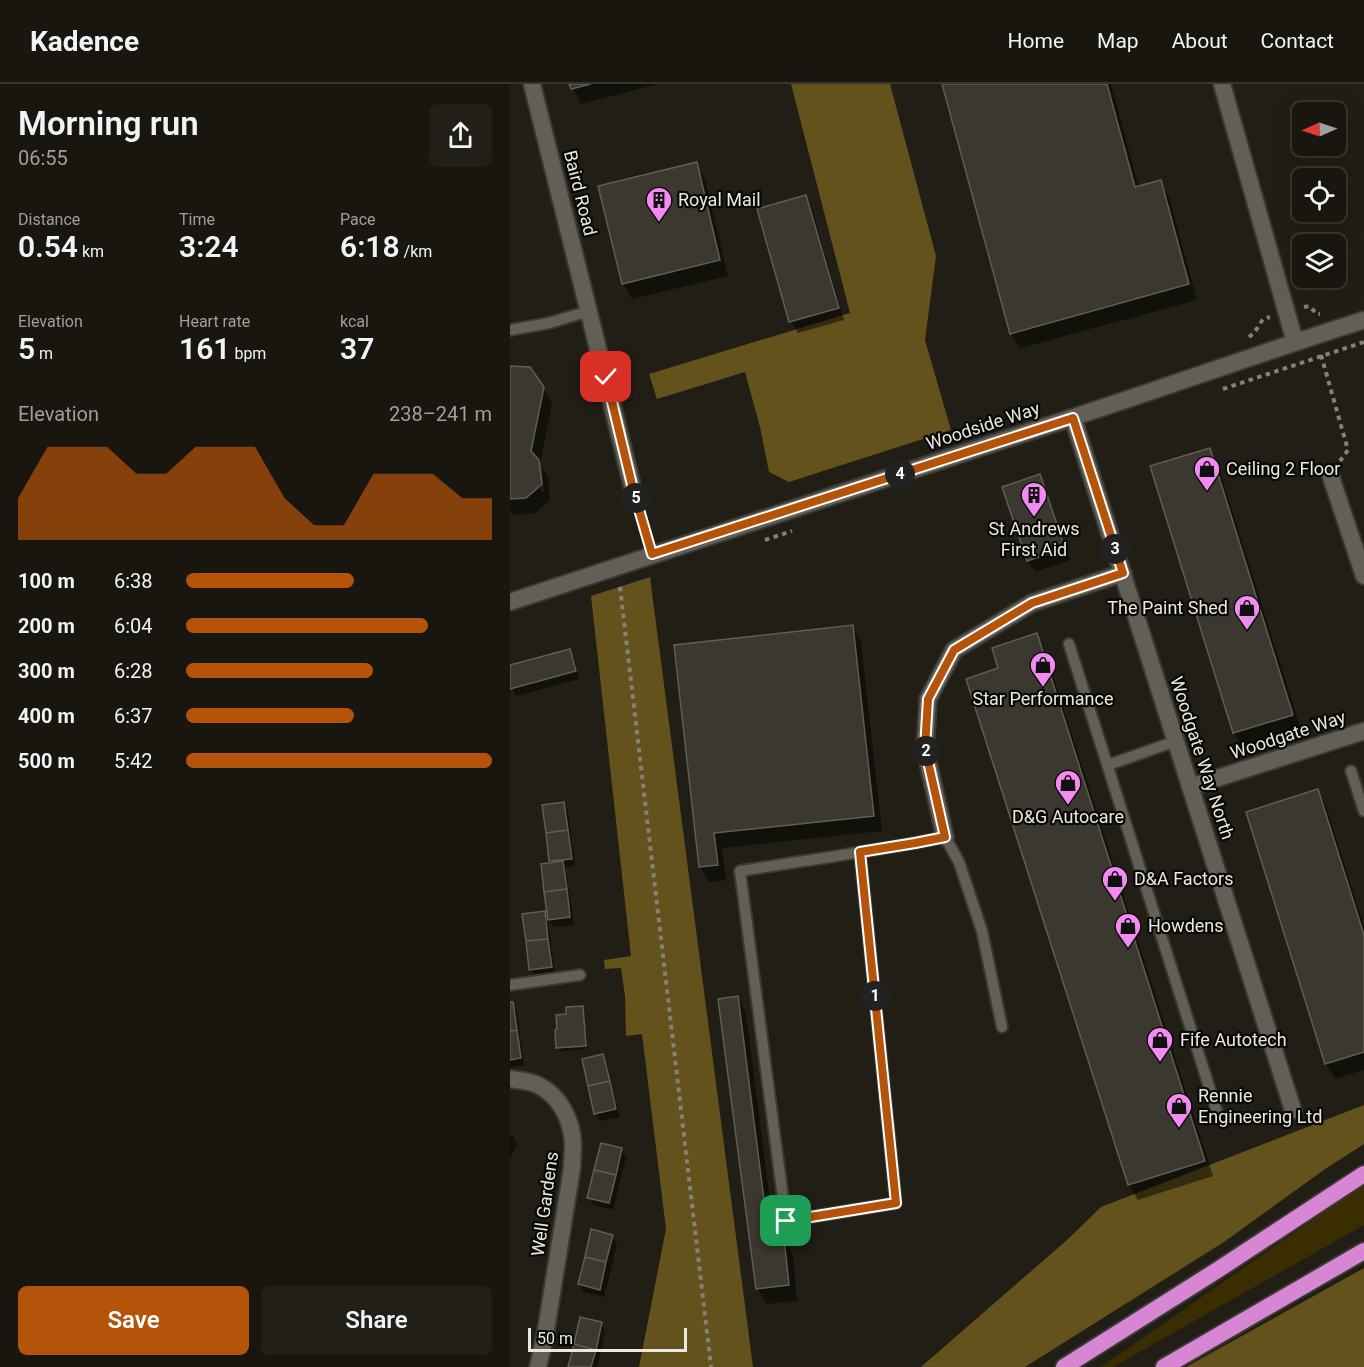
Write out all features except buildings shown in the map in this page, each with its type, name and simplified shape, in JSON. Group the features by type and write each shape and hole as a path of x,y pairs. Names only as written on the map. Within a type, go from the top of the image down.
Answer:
{"highway":[{"path":"1064,1367 1364,1174"},
{"path":"1164,1367 1364,1251"}],"street":[{"name":"Baird Road","path":"532,84 633,489"},
{"path":"1222,84 1295,342"},
{"name":"Woodside Way","path":"510,602 1073,418 1364,320"},
{"name":"Woodgate Way North","path":"1073,418 1293,1110"},
{"path":"1330,474 1364,576"},
{"path":"945,837 925,748 928,699 954,650 1032,603 1123,573"},
{"name":"Woodgate Way","path":"1190,787 1364,731"},
{"name":"Well Gardens","path":"510,1079 537,1085 560,1103 569,1123 573,1143 572,1168 538,1367"}],"lane":[{"path":"510,330 549,323 589,311"},
{"path":"1069,644 1219,1118"},
{"path":"1108,765 1176,741"},
{"path":"1351,771 1364,811"},
{"path":"860,852 896,1203 786,1221 740,871 945,837 959,862 981,931 1002,1027"},
{"path":"510,985 580,975"}],"path":[{"path":"1315,336 1348,450 1330,474"},
{"path":"633,489 652,554"},
{"path":"620,586 711,1367"}],"shaded area":[{"path":"791,84 890,84 936,256 925,340 951,430 789,482 769,472 745,372 657,399 649,374 850,313"},
{"path":"650,577 753,1367 639,1367 666,1229 642,1034 626,1036 625,996 621,968 605,969 604,960 631,956 591,596"},
{"path":"1364,1105 1364,1144 1325,1169 1224,1242 1025,1367 921,1367 1067,1240 1101,1207"},
{"path":"1364,1184 1364,1225 1113,1367 1101,1367"},
{"path":"1364,1268 1364,1367 1186,1367"}],"place":[{"name":"Royal Mail","path":"659,223"},
{"name":"Ceiling 2 Floor","path":"1207,492"},
{"name":"St Andrews First Aid","path":"1034,518"},
{"name":"The Paint Shed","path":"1247,631"},
{"name":"Star Performance","path":"1043,688"},
{"name":"D&G Autocare","path":"1068,806"},
{"name":"D&A Factors","path":"1115,902"},
{"name":"Howdens","path":"1128,949"},
{"name":"Fife Autotech","path":"1160,1063"},
{"name":"Rennie Engineering Ltd","path":"1179,1129"}],"route":[{"path":"606,377 633,489 652,554 1073,418 1123,573 1032,603 954,650 928,699 925,748 945,837 860,852 896,1203 786,1221"}]}
